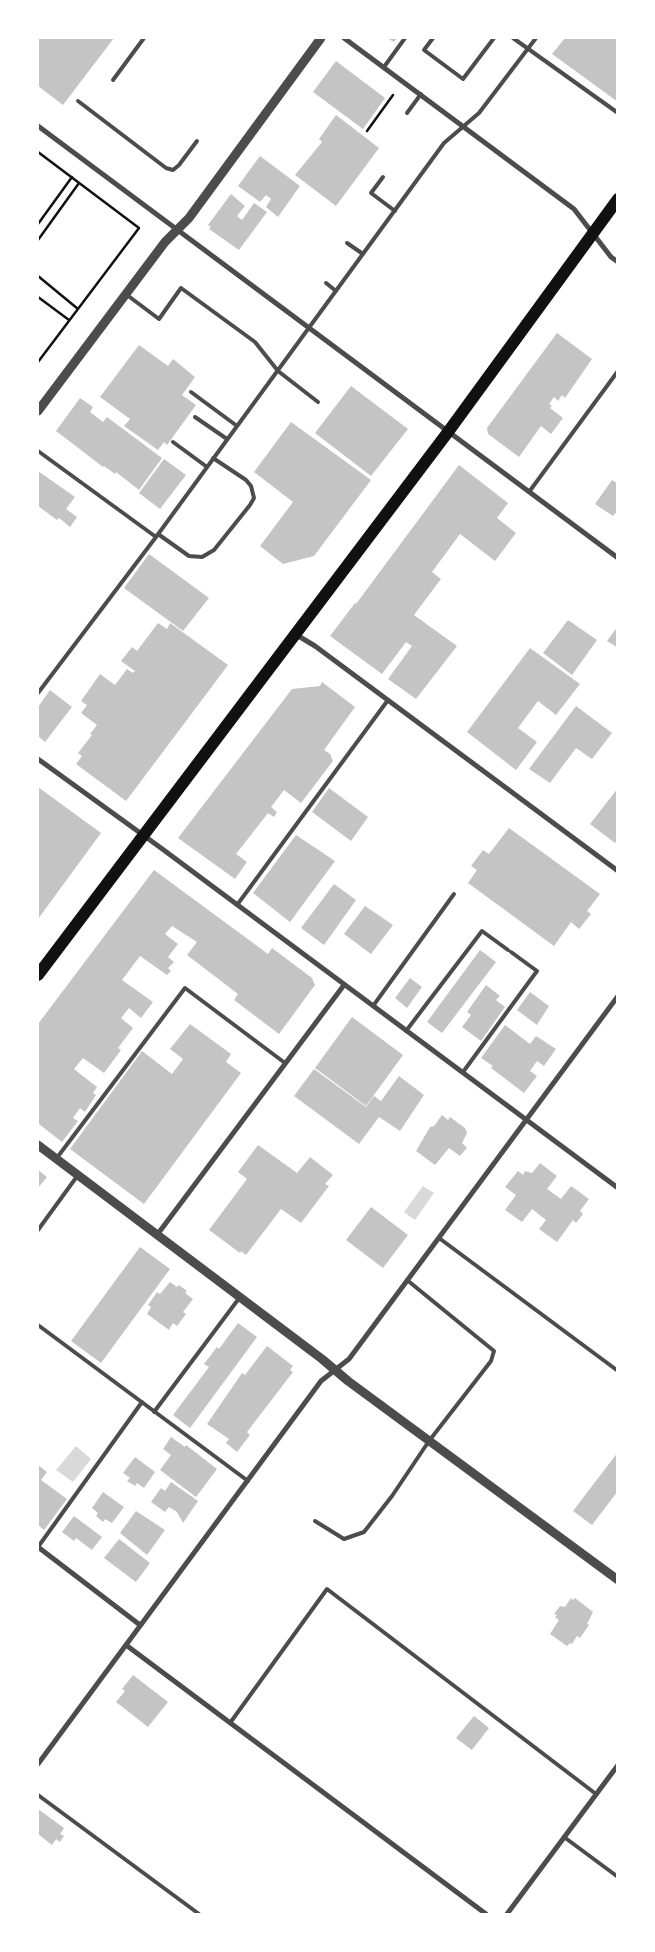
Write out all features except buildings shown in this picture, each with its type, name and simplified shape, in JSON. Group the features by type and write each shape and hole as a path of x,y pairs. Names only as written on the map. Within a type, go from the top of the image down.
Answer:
{"main road":[{"path":"38,975 448,432 618,199"}],"street":[{"path":"38,411 165,242 189,218 321,38"},
{"path":"344,38 465,126 574,209 611,257 618,262"},
{"path":"38,126 618,558"},
{"path":"295,634 315,646 618,871"},
{"path":"38,759 618,1188"},
{"path":"157,1235 344,984"},
{"path":"38,1764 322,1381 350,1358 618,996"},
{"path":"38,1145 429,1441 618,1580"},
{"path":"38,1557 40,1549 140,1625"},
{"path":"126,1645 486,1914"},
{"path":"507,1914 618,1765"}],"lane":[{"path":"113,80 144,38"},
{"path":"384,67 405,38"},
{"path":"433,38 424,50 462,80 494,38"},
{"path":"513,38 618,113"},
{"path":"38,693 157,536 444,143 479,113 536,38"},
{"path":"407,113 421,94"},
{"path":"78,102 166,168 173,170 179,165 197,141"},
{"path":"383,177 371,193 395,211"},
{"path":"347,243 363,254"},
{"path":"326,283 336,291"},
{"path":"126,294 158,319 181,288 256,342 278,371 318,402"},
{"path":"528,492 618,371"},
{"path":"191,392 237,426"},
{"path":"195,417 227,439"},
{"path":"173,442 207,467"},
{"path":"38,451 157,536 189,556 202,557 214,550 254,498 254,491 246,480 214,458"},
{"path":"237,905 388,700"},
{"path":"373,1006 454,894"},
{"path":"406,1031 482,931 537,971 463,1072"},
{"path":"56,1159 185,988 285,1063"},
{"path":"38,1230 78,1175"},
{"path":"439,1238 618,1371"},
{"path":"316,1521 344,1539 364,1532 392,1496 429,1441 491,1361 494,1351 407,1280"},
{"path":"154,1412 240,1297"},
{"path":"38,1326 248,1480"},
{"path":"40,1549 142,1402"},
{"path":"230,1723 327,1589 596,1794"},
{"path":"38,1795 199,1914"},
{"path":"564,1837 618,1877"}],"path":[{"path":"367,131 393,95"},
{"path":"38,152 139,228 38,362"},
{"path":"38,224 72,177"},
{"path":"38,240 79,183"},
{"path":"38,276 78,309"},
{"path":"38,296 69,320"}],"shaded area":[{"path":"423,1186 434,1193 415,1220 404,1212"},
{"path":"76,1446 91,1459 73,1482 56,1470"}]}
